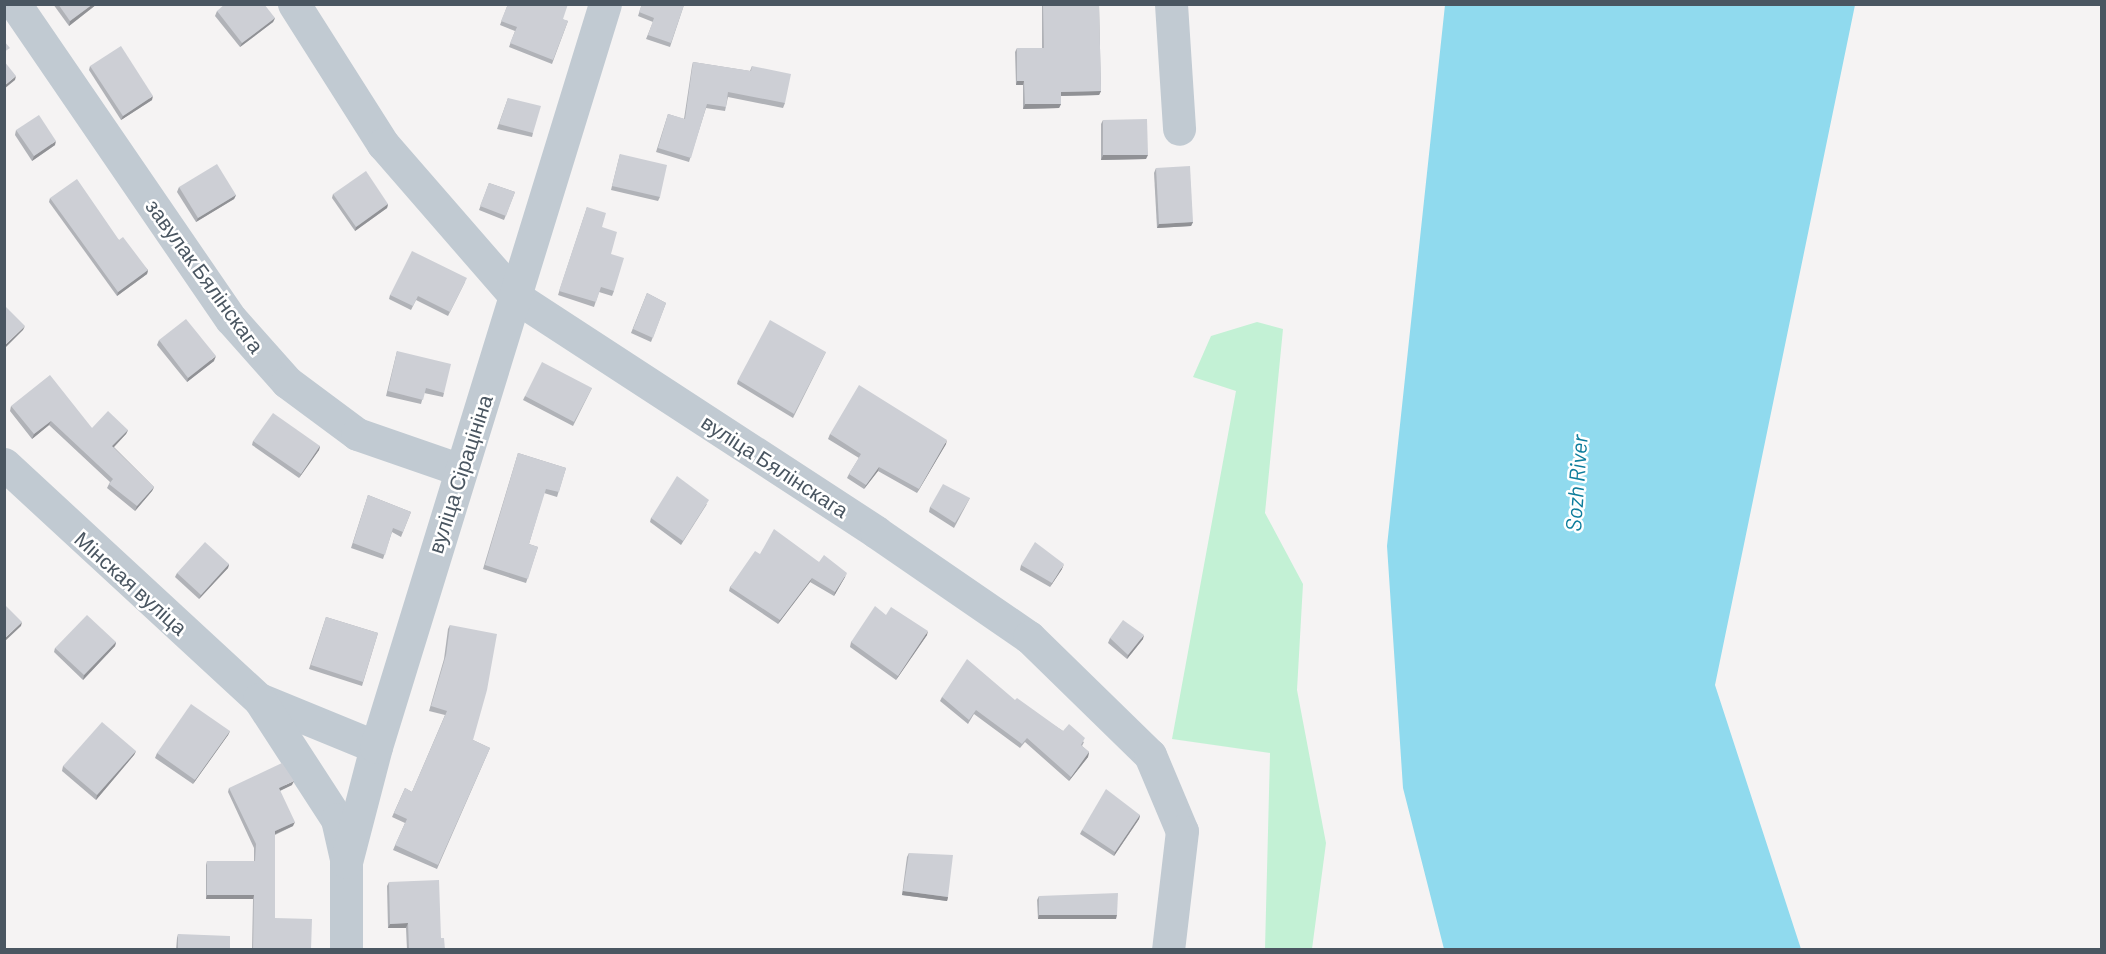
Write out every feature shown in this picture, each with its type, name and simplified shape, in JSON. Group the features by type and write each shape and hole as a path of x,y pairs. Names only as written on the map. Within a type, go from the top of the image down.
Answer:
{"street":[{"name":"завулак Бялінскага","path":"15,4 231,319 287,382 357,434 461,470"},
{"name":"вуліца Бялінскага","path":"294,4 383,144 516,297 876,532 1029,637 1150,755 1182,831 1168,950"},
{"name":"вуліца Сірацініна","path":"346,950 346,862 376,747 605,4"},
{"path":"1171,4 1179,129"},
{"name":"Мінская вуліца","path":"4,464 259,699 337,819 346,862"},
{"name":"Мінская вуліца","path":"259,699 376,747"}],"green space":[{"path":"1257,322 1283,329 1265,513 1303,584 1297,690 1326,843 1312,949 1265,949 1270,753 1172,739 1236,391 1193,377 1211,336"}],"water":[{"name":"Sozh River","path":"1445,5 1855,5 1715,685 1801,949 1444,949 1403,788 1387,546"}],"building":[{"path":"58,4 93,4 70,21"},
{"path":"225,4 264,4 275,18 242,43 217,11"},
{"path":"508,4 568,4 563,19 568,21 553,60 510,43 517,27 501,21"},
{"path":"642,4 684,5 671,43 648,35 654,18 639,12"},
{"path":"1043,4 1099,4 1101,91 1061,92 1061,104 1025,104 1024,81 1017,81 1017,48 1044,48"},
{"path":"4,41 10,48 4,52"},
{"path":"121,46 153,96 123,116 90,66"},
{"path":"4,61 16,76 4,86"},
{"path":"693,62 751,71 752,66 791,74 785,103 728,92 726,107 707,104 691,158 658,148 668,114 685,119"},
{"path":"508,98 541,106 533,133 499,124"},
{"path":"39,115 56,141 34,156 16,130"},
{"path":"1147,119 1148,155 1103,155 1103,120"},
{"path":"620,154 667,165 660,197 612,186"},
{"path":"217,164 236,195 198,218 179,187"},
{"path":"1190,166 1193,222 1159,224 1156,168"},
{"path":"366,171 388,204 356,227 333,194"},
{"path":"77,179 119,240 123,237 148,270 118,292 50,198"},
{"path":"489,183 515,192 506,216 480,206"},
{"path":"587,207 606,213 602,227 617,232 611,254 624,258 614,291 601,287 596,302 559,291"},
{"path":"412,251 467,278 450,312 418,296 413,306 390,295"},
{"path":"647,293 666,303 653,338 633,329"},
{"path":"4,305 25,326 4,346"},
{"path":"186,319 216,356 188,378 159,340"},
{"path":"770,320 826,352 794,414 738,380"},
{"path":"397,351 451,364 444,393 426,388 423,400 388,391"},
{"path":"542,362 592,388 574,422 525,396"},
{"path":"50,375 92,428 108,411 128,430 112,446 154,487 137,506 109,484 113,479 51,421 34,434 11,406"},
{"path":"859,385 947,440 919,489 879,467 866,485 849,474 861,454 830,434"},
{"path":"273,413 320,446 301,474 253,441"},
{"path":"518,453 566,468 559,492 546,489 529,544 538,547 528,579 485,565"},
{"path":"677,476 709,500 683,541 651,518"},
{"path":"943,484 970,498 955,523 930,507"},
{"path":"368,495 411,512 403,532 393,528 385,555 353,543"},
{"path":"774,529 819,562 824,555 847,573 835,592 812,578 780,620 730,587 755,551 760,554"},
{"path":"205,542 229,564 201,595 177,573"},
{"path":"1035,542 1064,564 1052,583 1021,565"},
{"path":"4,604 22,622 4,639"},
{"path":"875,606 886,615 891,607 928,631 898,676 851,642"},
{"path":"87,615 116,642 84,675 55,648"},
{"path":"326,617 378,633 363,682 311,665"},
{"path":"1123,620 1144,635 1128,655 1110,638"},
{"path":"450,625 497,634 487,690 473,740 490,748 438,865 395,845 407,819 394,813 405,788 412,792 447,711 431,706 446,655"},
{"path":"967,659 1015,700 1017,698 1063,731 1069,724 1085,738 1081,745 1089,752 1071,777 1027,738 1022,744 976,710 969,720 942,697"},
{"path":"191,704 230,731 195,780 157,753"},
{"path":"102,722 136,751 97,795 63,766"},
{"path":"282,763 294,781 279,788 295,822 275,831 275,918 312,919 311,950 253,950 254,895 207,895 207,861 255,861 256,844 229,788"},
{"path":"1106,789 1140,815 1115,852 1082,830"},
{"path":"909,853 953,855 948,897 903,891"},
{"path":"439,880 441,938 444,938 445,950 409,950 408,923 390,924 389,882"},
{"path":"1118,893 1117,915 1039,915 1039,896"},
{"path":"178,934 230,936 230,950 178,950"}]}
